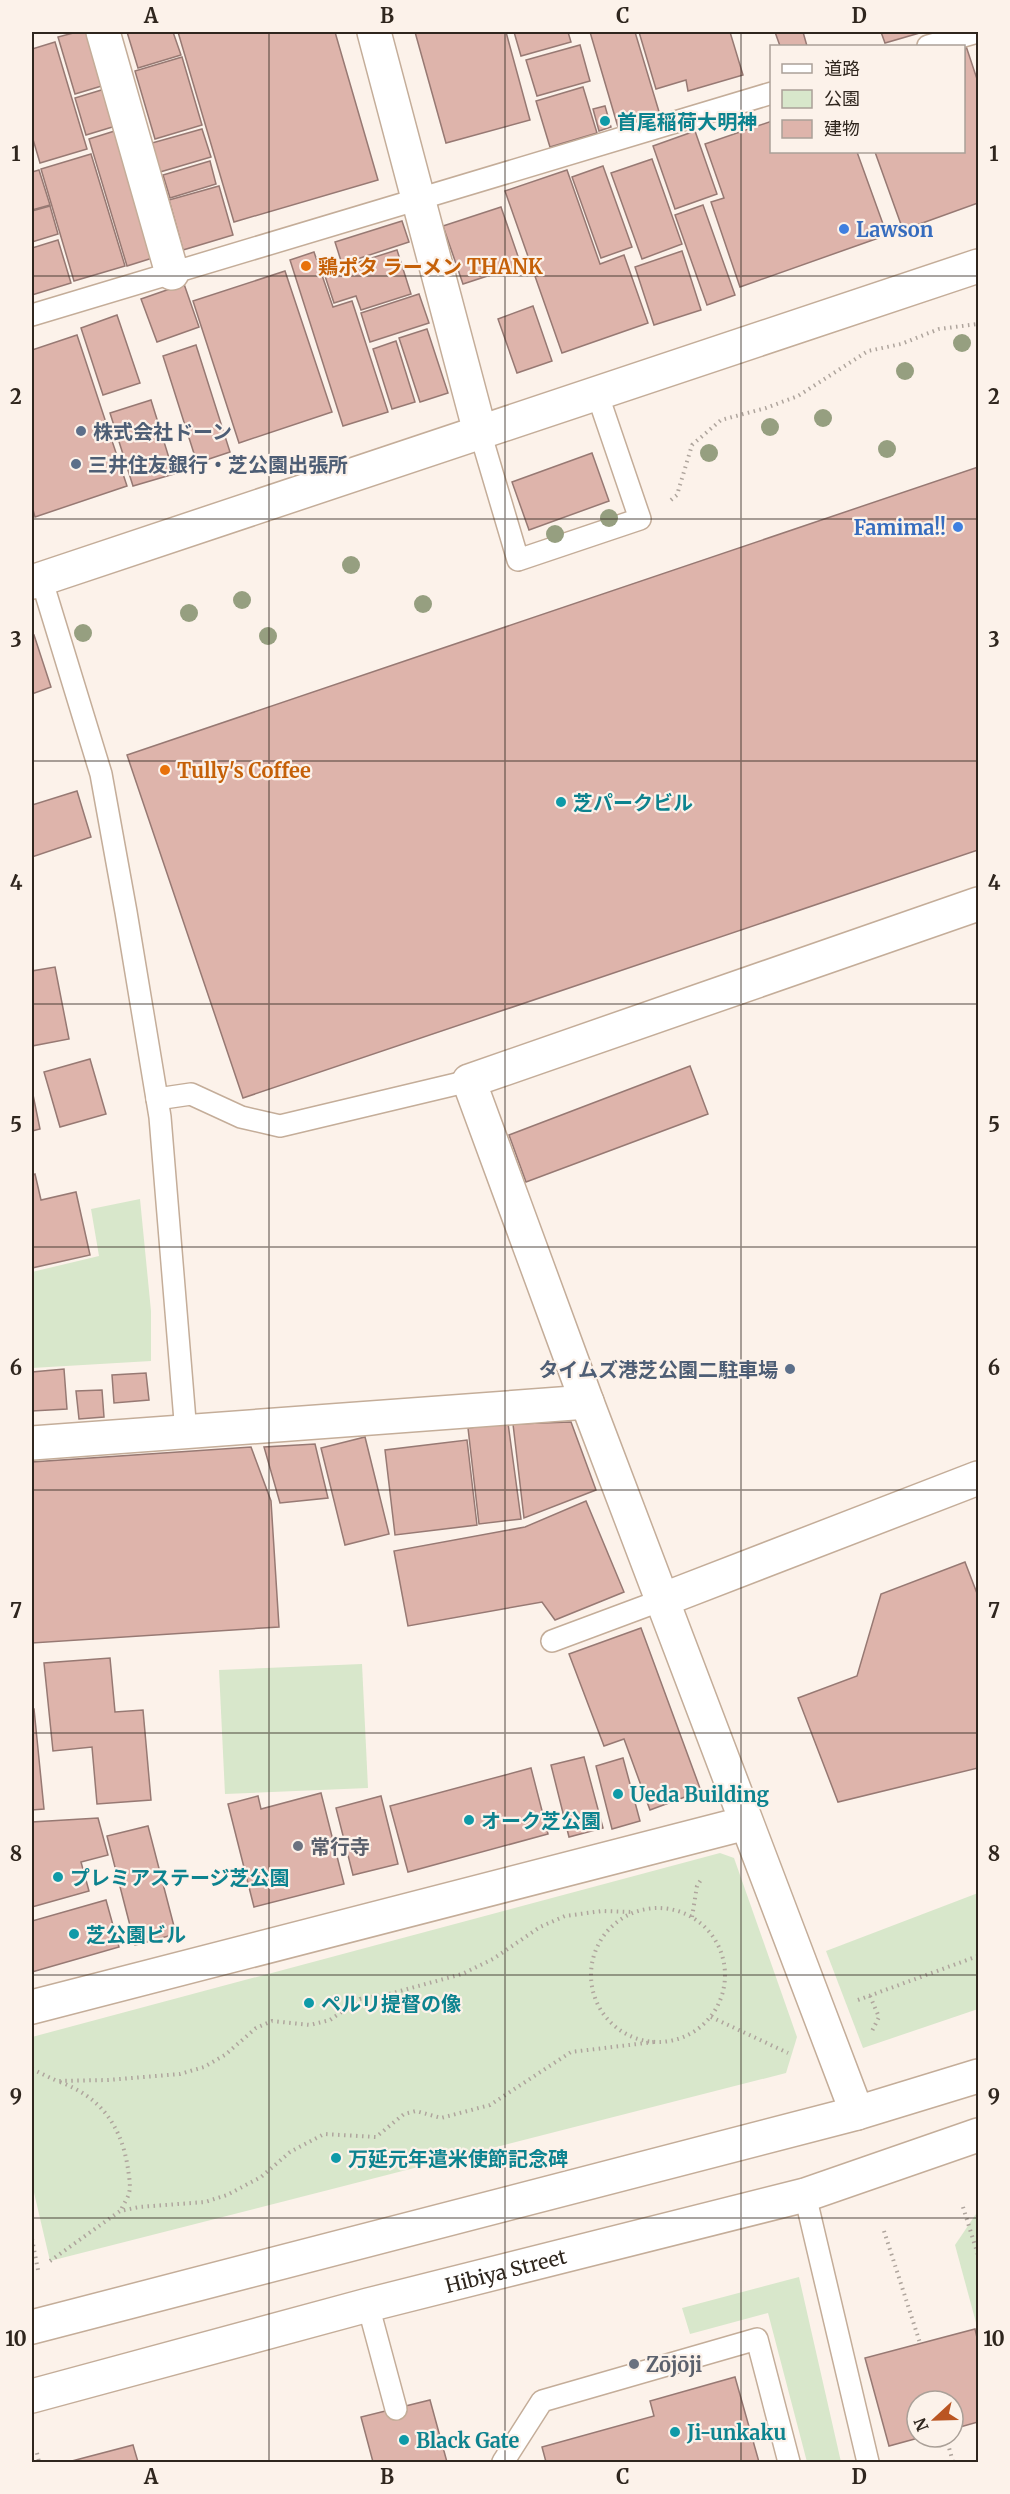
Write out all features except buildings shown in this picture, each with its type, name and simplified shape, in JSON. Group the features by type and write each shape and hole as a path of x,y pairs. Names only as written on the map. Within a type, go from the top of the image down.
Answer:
{"street":[{"path":"104,32 172,273"},
{"path":"374,32 480,432"},
{"path":"36,580 978,266"},
{"path":"857,2113 587,1402 469,1081 978,904"},
{"path":"32,1443 587,1402"},
{"path":"662,1600 978,1478"},
{"path":"32,2007 746,1823"},
{"path":"32,2327 857,2113 978,2076"},
{"name":"Hibiya Street","path":"32,2396 368,2305 805,2195 978,2135"}],"lane":[{"path":"932,45 978,32"},
{"path":"32,315 770,93"},
{"path":"480,432 518,560 640,519 597,393"},
{"path":"36,580 101,774 157,1099 186,1433"},
{"path":"157,1099 192,1094 241,1117 280,1126 469,1081"},
{"path":"552,1641 662,1600"},
{"path":"805,2195 868,2463"},
{"path":"368,2305 396,2409"},
{"path":"503,2463 542,2401 758,2339 789,2463"}],"path":[{"path":"640,519 655,514 677,495 692,445 721,420 766,408 798,396 867,351 901,344 939,329 978,324"},
{"path":"50,2261 120,2211 139,2207 205,2202 227,2195 261,2177 290,2152 324,2134 338,2133 376,2137 404,2114 416,2111 441,2118 490,2105 571,2052 669,2042 685,2037 699,2029 720,2003 725,1978 724,1961 711,1933 692,1917 681,1912 656,1908 633,1912 602,1911 565,1916 540,1928 493,1959 462,1974 389,1994 360,1999 330,2020 310,2025 272,2021 256,2028 225,2055 204,2067 180,2074 148,2078 57,2080"},
{"path":"633,1912 606,1931 596,1949 591,1966 592,1990 608,2020 624,2034 654,2042"},
{"path":"854,2001 978,1956"},
{"path":"868,2038 879,2017 870,1996"},
{"path":"711,2017 791,2055"},
{"path":"32,2069 78,2088 96,2101 106,2113 124,2143 129,2193 120,2211"},
{"path":"963,2207 978,2255"},
{"path":"885,2231 920,2343"},
{"path":"32,2239 38,2270"},
{"path":"37,2453 39,2463"}],"green space":[{"path":"140,1199 151,1311 151,1361 32,1368 32,1272 99,1256 91,1209"},
{"path":"362,1664 368,1788 225,1794 219,1670"},
{"path":"720,1853 734,1858 797,2037 786,2073 50,2261 32,2184 32,2037"},
{"path":"978,1893 978,2009 863,2048 826,1951"},
{"path":"978,2211 978,2330 955,2245"},
{"path":"799,2277 841,2462 807,2462 768,2313 690,2334 682,2308"}],"place":[{"name":"首尾稲荷大明神","path":"605,121"},
{"name":"Lawson","path":"844,229"},
{"name":"鶏ポタ ラーメン THANK","path":"306,266"},
{"name":"株式会社ドーン","path":"81,431"},
{"name":"三井住友銀行・芝公園出張所","path":"76,464"},
{"name":"Famima!!","path":"958,527"},
{"name":"Tully's Coffee","path":"165,770"},
{"name":"芝パークビル","path":"561,802"},
{"name":"タイムズ港芝公園二駐車場","path":"790,1369"},
{"name":"Ueda Building","path":"618,1794"},
{"name":"オーク芝公園","path":"469,1820"},
{"name":"常行寺","path":"298,1846"},
{"name":"プレミアステージ芝公園","path":"58,1877"},
{"name":"芝公園ビル","path":"74,1934"},
{"name":"ペルリ提督の像","path":"309,2003"},
{"name":"万延元年遣米使節記念碑","path":"336,2158"},
{"name":"Zōjōji","path":"634,2364"},
{"name":"Ji-unkaku","path":"675,2432"},
{"name":"Black Gate","path":"404,2440"}]}
